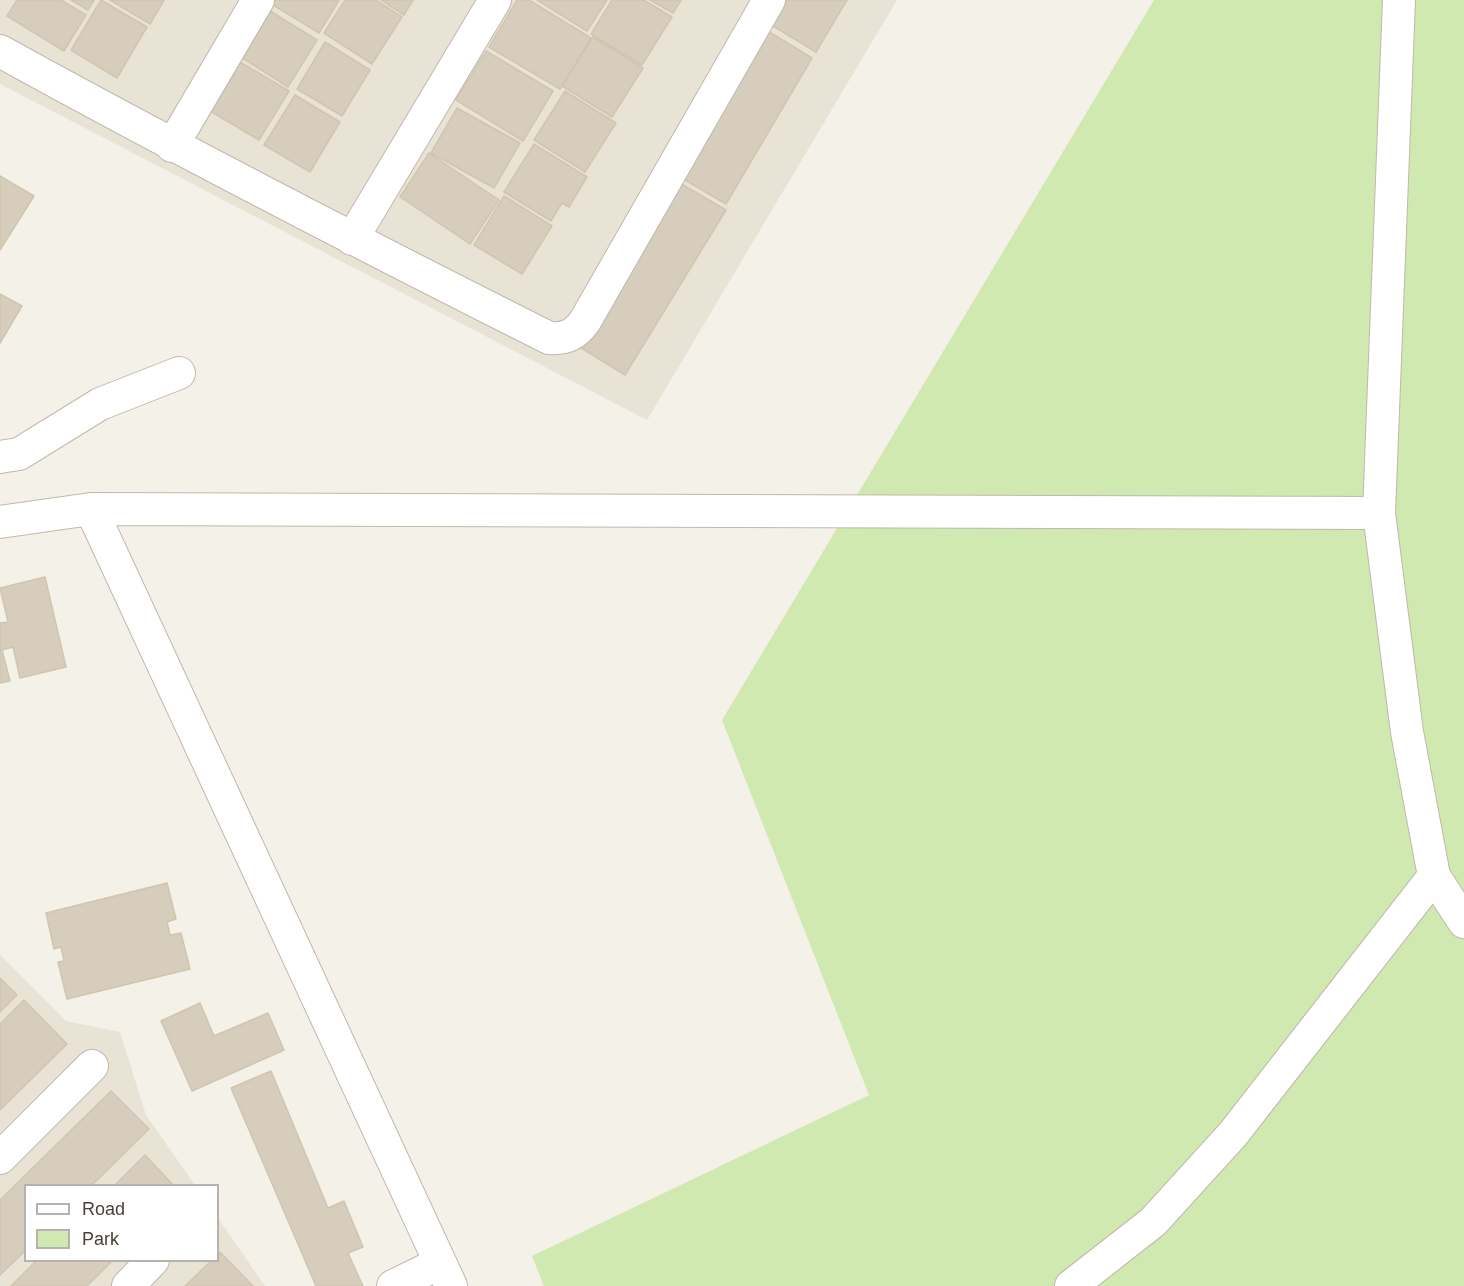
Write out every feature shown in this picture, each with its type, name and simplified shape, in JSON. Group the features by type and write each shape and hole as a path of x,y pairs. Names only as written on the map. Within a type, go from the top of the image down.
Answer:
{"street":[{"path":"172,146 258,0"},
{"path":"352,240 495,0"},
{"path":"0,51 172,146 352,240 549,338 569,337 585,321 769,0"},
{"path":"1399,0 1379,513 1407,732 1434,876 1464,922"},
{"path":"0,457 19,454 100,404 179,374"},
{"path":"0,522 90,508 1379,513"},
{"path":"90,508 445,1274 393,1286"},
{"path":"1071,1286 1153,1222 1233,1134 1434,876"},
{"path":"0,1158 92,1066"},
{"path":"128,1286 151,1262"}],"shaded area":[{"path":"0,0 897,0 647,420 0,84"},
{"path":"0,955 66,1021 120,1032 146,1115 194,1184 24,1184 24,1262 219,1262 219,1219 265,1286 0,1286"}],"green space":[{"path":"1154,0 1464,0 1464,1286 544,1286 532,1256 869,1095 722,720"}],"building":[{"path":"17,0 61,0 86,15 64,51 7,16"},
{"path":"71,0 94,0 88,10"},
{"path":"101,0 147,27 117,78 71,50"},
{"path":"110,0 164,0 150,24"},
{"path":"265,0 339,0 319,33"},
{"path":"345,0 376,0 402,17 372,64 324,33"},
{"path":"381,0 413,0 404,15"},
{"path":"517,0 529,0 591,38 560,89 489,47"},
{"path":"537,0 607,0 587,31"},
{"path":"612,0 644,0 672,17 642,65 591,34"},
{"path":"650,0 681,0 673,13"},
{"path":"782,0 847,0 816,52 768,23"},
{"path":"262,6 317,40 288,87 233,52"},
{"path":"766,30 812,58 726,204 680,177"},
{"path":"593,37 643,68 612,117 562,86"},
{"path":"325,42 370,70 342,116 297,89"},
{"path":"486,51 553,91 523,141 456,100"},
{"path":"230,56 289,91 259,140 200,105"},
{"path":"565,91 616,123 585,172 534,140"},
{"path":"295,95 340,122 310,172 264,145"},
{"path":"457,108 520,143 494,188 431,153"},
{"path":"534,144 587,177 569,207 562,203 551,221 504,192"},
{"path":"429,153 499,200 470,244 400,197"},
{"path":"0,176 34,196 0,250"},
{"path":"678,182 726,210 625,375 578,346"},
{"path":"504,196 552,226 522,274 474,245"},
{"path":"0,294 22,306 0,343"},
{"path":"45,577 66,667 20,678 13,647 2,650 10,681 0,683 0,623 8,622 0,588"},
{"path":"167,883 176,919 167,922 170,935 181,933 190,969 67,999 58,962 64,961 61,947 54,949 46,913"},
{"path":"0,978 17,995 0,1012"},
{"path":"24,1000 67,1044 0,1110 0,1024"},
{"path":"200,1003 214,1036 268,1013 284,1050 192,1091 161,1021"},
{"path":"271,1071 328,1208 344,1201 363,1247 348,1253 363,1286 316,1286 231,1088"},
{"path":"111,1091 149,1129 93,1184 24,1184 24,1252 0,1275 0,1200"},
{"path":"145,1155 172,1184 116,1184"},
{"path":"220,1252 253,1286 185,1286 210,1262 219,1262"},
{"path":"35,1262 111,1262 87,1286 11,1286"}]}
